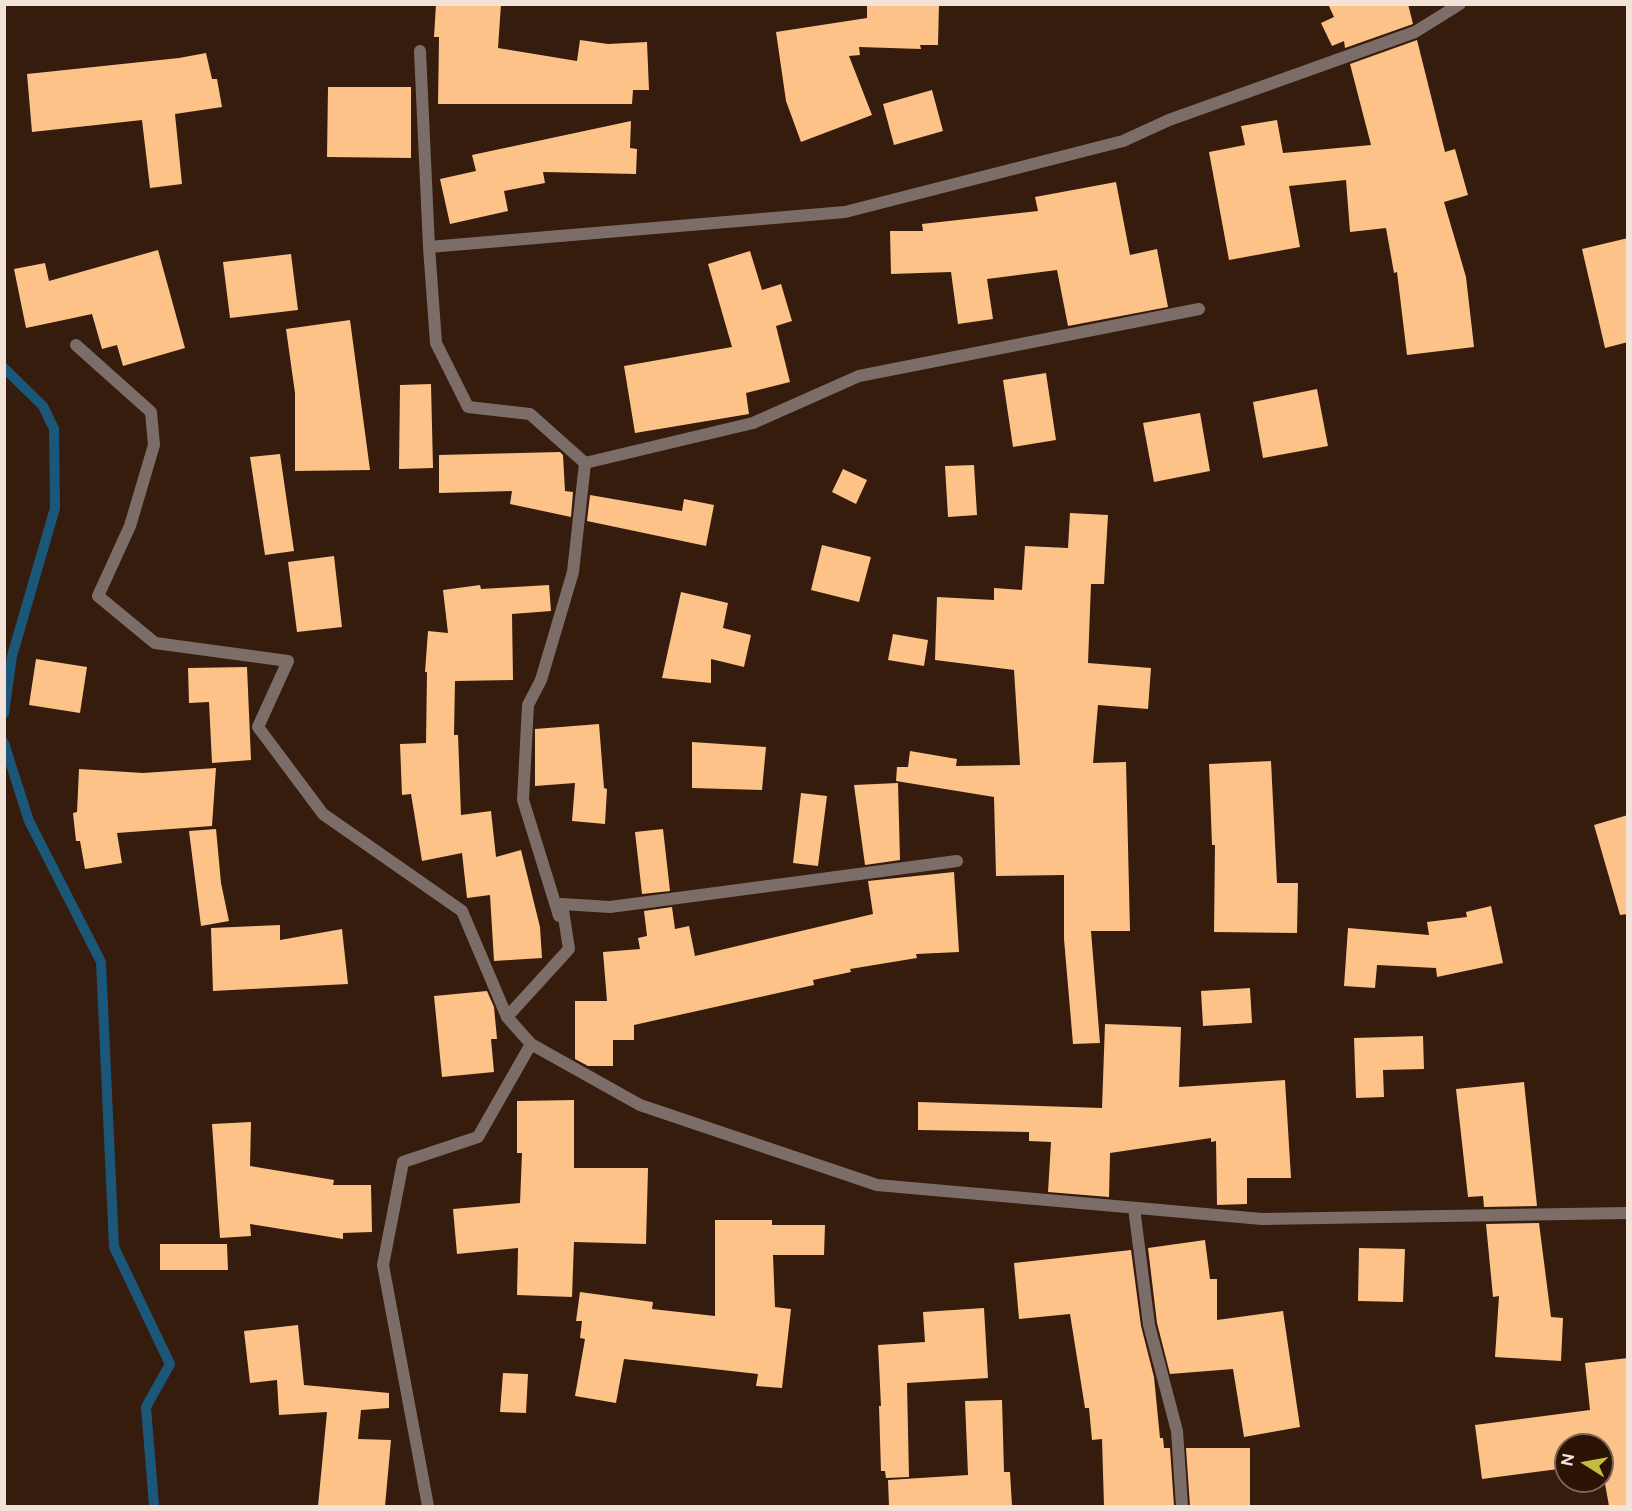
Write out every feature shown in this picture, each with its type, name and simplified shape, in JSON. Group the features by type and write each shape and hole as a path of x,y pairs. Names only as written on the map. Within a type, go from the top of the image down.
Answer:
{"street":[{"path":"429,248 845,212 1122,141 1169,120 1415,32 1460,4"},
{"path":"420,51 436,343 468,407 530,414 585,463"},
{"path":"585,463 753,423 859,376 1199,309"},
{"path":"76,345 151,412 154,445 130,526 98,596 155,643 288,661 258,727 323,814 462,911 507,1017 531,1044 640,1105 877,1185 1262,1219 1628,1213"},
{"path":"569,949 523,800 528,705 541,680 573,572 585,463"},
{"path":"569,949 562,904 610,907 957,861"},
{"path":"507,1017 569,949"},
{"path":"428,1506 383,1265 403,1162 478,1137 531,1044"},
{"path":"1134,1208 1149,1324 1177,1431 1182,1506"}],"building":[{"path":"436,4 501,4 498,48 577,61 580,40 608,44 647,42 649,90 633,90 632,104 438,104 439,37 434,37"},
{"path":"867,4 939,4 938,45 920,45 921,49 859,47 860,55 849,56 872,115 801,142 786,101 776,32 867,18"},
{"path":"1328,4 1408,4 1413,24 1345,48 1344,41 1332,46 1321,23 1334,17"},
{"path":"1417,40 1445,152 1455,149 1468,195 1444,202 1466,277 1474,347 1407,355 1397,272 1394,273 1386,228 1350,232 1346,180 1289,186 1300,247 1229,260 1209,152 1245,145 1241,126 1277,120 1283,153 1371,145 1350,64"},
{"path":"206,53 212,79 217,79 222,107 175,114 182,184 150,188 142,120 32,132 27,74 179,58"},
{"path":"328,87 411,87 411,158 327,157"},
{"path":"932,90 943,131 894,145 883,104"},
{"path":"631,121 630,148 637,149 636,174 543,172 545,183 504,191 508,211 450,224 440,179 476,171 472,155"},
{"path":"1116,182 1130,255 1157,249 1168,307 1068,326 1057,270 987,279 993,319 958,324 951,272 891,274 890,231 923,231 922,224 1038,211 1035,197"},
{"path":"1628,238 1628,342 1605,348 1582,249"},
{"path":"158,250 185,348 123,366 117,345 102,349 92,314 26,328 14,269 45,263 49,281"},
{"path":"750,251 762,290 781,284 792,321 776,326 790,382 746,393 749,414 635,433 624,366 732,347 708,264"},
{"path":"291,254 298,310 230,318 223,262"},
{"path":"350,320 370,470 295,471 295,393 286,329"},
{"path":"1046,373 1056,440 1013,447 1003,380"},
{"path":"431,384 433,468 399,469 400,385"},
{"path":"1317,389 1328,446 1263,458 1253,402"},
{"path":"1200,413 1210,471 1154,482 1143,423"},
{"path":"560,452 563,455 565,491 573,492 571,517 510,504 512,491 439,493 439,455"},
{"path":"280,454 294,551 265,555 250,457"},
{"path":"974,465 977,515 948,517 945,466"},
{"path":"843,469 867,480 856,504 832,492"},
{"path":"590,495 682,511 684,499 714,505 706,546 587,521"},
{"path":"1070,513 1108,515 1104,584 1091,584 1088,663 1151,668 1148,709 1098,705 1093,763 1126,762 1130,931 1091,931 1100,1043 1073,1044 1064,939 1064,875 996,876 994,797 896,781 897,767 908,767 910,751 957,759 956,766 1020,765 1014,670 935,660 937,597 994,600 994,588 1022,590 1025,546 1068,548"},
{"path":"822,545 871,557 859,602 811,590"},
{"path":"334,556 342,627 297,632 288,562"},
{"path":"480,585 481,589 549,585 551,611 512,614 513,680 455,681 454,735 458,735 461,815 491,811 496,857 521,850 540,927 542,958 494,961 490,895 467,898 462,853 422,861 411,794 402,795 400,744 426,743 427,672 425,672 428,631 448,633 443,590"},
{"path":"681,592 728,603 723,628 751,635 744,667 711,659 711,683 662,678"},
{"path":"893,634 928,640 924,666 888,660"},
{"path":"36,659 87,667 80,713 29,705"},
{"path":"247,667 251,760 212,763 209,702 189,703 188,668"},
{"path":"599,724 604,788 607,789 605,824 572,821 575,783 535,786 535,729"},
{"path":"692,742 766,747 762,790 692,788"},
{"path":"1271,761 1277,883 1298,883 1297,933 1214,932 1215,845 1212,845 1209,764"},
{"path":"216,768 212,826 117,833 122,863 85,869 80,841 76,841 73,813 77,812 79,769 143,773"},
{"path":"898,783 900,860 865,865 854,785"},
{"path":"801,793 827,796 818,866 793,863"},
{"path":"1628,815 1628,914 1620,915 1594,825"},
{"path":"216,829 221,883 229,921 201,926 189,831"},
{"path":"663,829 670,891 642,894 635,832"},
{"path":"954,872 959,952 916,954 917,958 850,969 851,972 813,980 814,985 634,1025 634,1040 613,1040 613,1066 588,1066 575,1059 575,1001 607,1001 603,952 640,949 638,938 647,936 644,911 672,907 675,929 689,926 695,956 873,914 868,881"},
{"path":"1491,906 1503,963 1437,977 1436,968 1377,965 1375,988 1344,986 1348,928 1429,935 1427,922 1467,917 1466,912"},
{"path":"280,925 280,940 342,929 348,984 213,991 211,928"},
{"path":"1250,988 1252,1023 1203,1026 1201,991"},
{"path":"487,991 494,1007 497,1039 491,1039 494,1072 442,1077 434,996"},
{"path":"1105,1024 1181,1027 1179,1087 1285,1080 1291,1178 1247,1178 1247,1204 1217,1205 1216,1141 1211,1142 1211,1138 1110,1153 1109,1197 1048,1192 1051,1142 1029,1141 1029,1132 918,1130 918,1102 1102,1108"},
{"path":"1423,1036 1424,1069 1383,1070 1384,1097 1356,1098 1354,1038"},
{"path":"1524,1082 1537,1206 1484,1207 1483,1196 1468,1197 1456,1089"},
{"path":"574,1100 574,1168 648,1168 646,1244 574,1242 572,1297 517,1295 518,1248 457,1254 453,1209 520,1203 522,1153 517,1153 517,1101"},
{"path":"251,1122 250,1166 334,1180 333,1185 371,1185 372,1232 343,1233 343,1239 250,1224 251,1236 220,1238 212,1124"},
{"path":"715,1220 772,1220 772,1225 825,1225 824,1255 773,1255 775,1307 791,1309 782,1388 756,1386 758,1374 624,1359 616,1403 575,1396 585,1339 580,1338 582,1321 576,1321 580,1292 653,1302 652,1309 715,1316"},
{"path":"1539,1223 1551,1317 1563,1318 1561,1361 1495,1357 1499,1296 1493,1297 1486,1224"},
{"path":"1205,1240 1210,1279 1217,1279 1217,1320 1283,1311 1300,1427 1244,1437 1233,1369 1170,1374 1157,1323 1148,1248"},
{"path":"160,1244 227,1244 228,1270 160,1270"},
{"path":"1359,1248 1405,1249 1403,1302 1358,1301"},
{"path":"1131,1250 1141,1326 1154,1377 1160,1438 1163,1438 1164,1448 1170,1448 1174,1506 1104,1506 1102,1439 1092,1440 1089,1408 1085,1408 1070,1314 1019,1319 1014,1263"},
{"path":"984,1308 988,1378 907,1383 909,1477 886,1478 885,1471 881,1471 878,1345 925,1342 923,1312"},
{"path":"298,1325 304,1385 389,1393 389,1408 361,1410 358,1439 391,1440 385,1506 318,1506 327,1412 279,1415 277,1380 250,1383 244,1331"},
{"path":"1628,1358 1628,1506 1609,1506 1607,1493 1614,1493 1614,1433 1554,1433 1554,1470 1482,1479 1475,1425 1590,1410 1585,1363"},
{"path":"503,1373 528,1374 526,1413 500,1412"},
{"path":"1002,1400 1004,1472 1010,1472 1012,1506 889,1506 888,1480 968,1475 965,1401"},
{"path":"1186,1448 1250,1448 1250,1506 1190,1506"}],"waterway":[{"path":"4,368 43,406 54,429 55,508 12,656 4,713"},
{"path":"4,743 29,821 101,962 114,1247 170,1364 146,1407 154,1506"}]}
